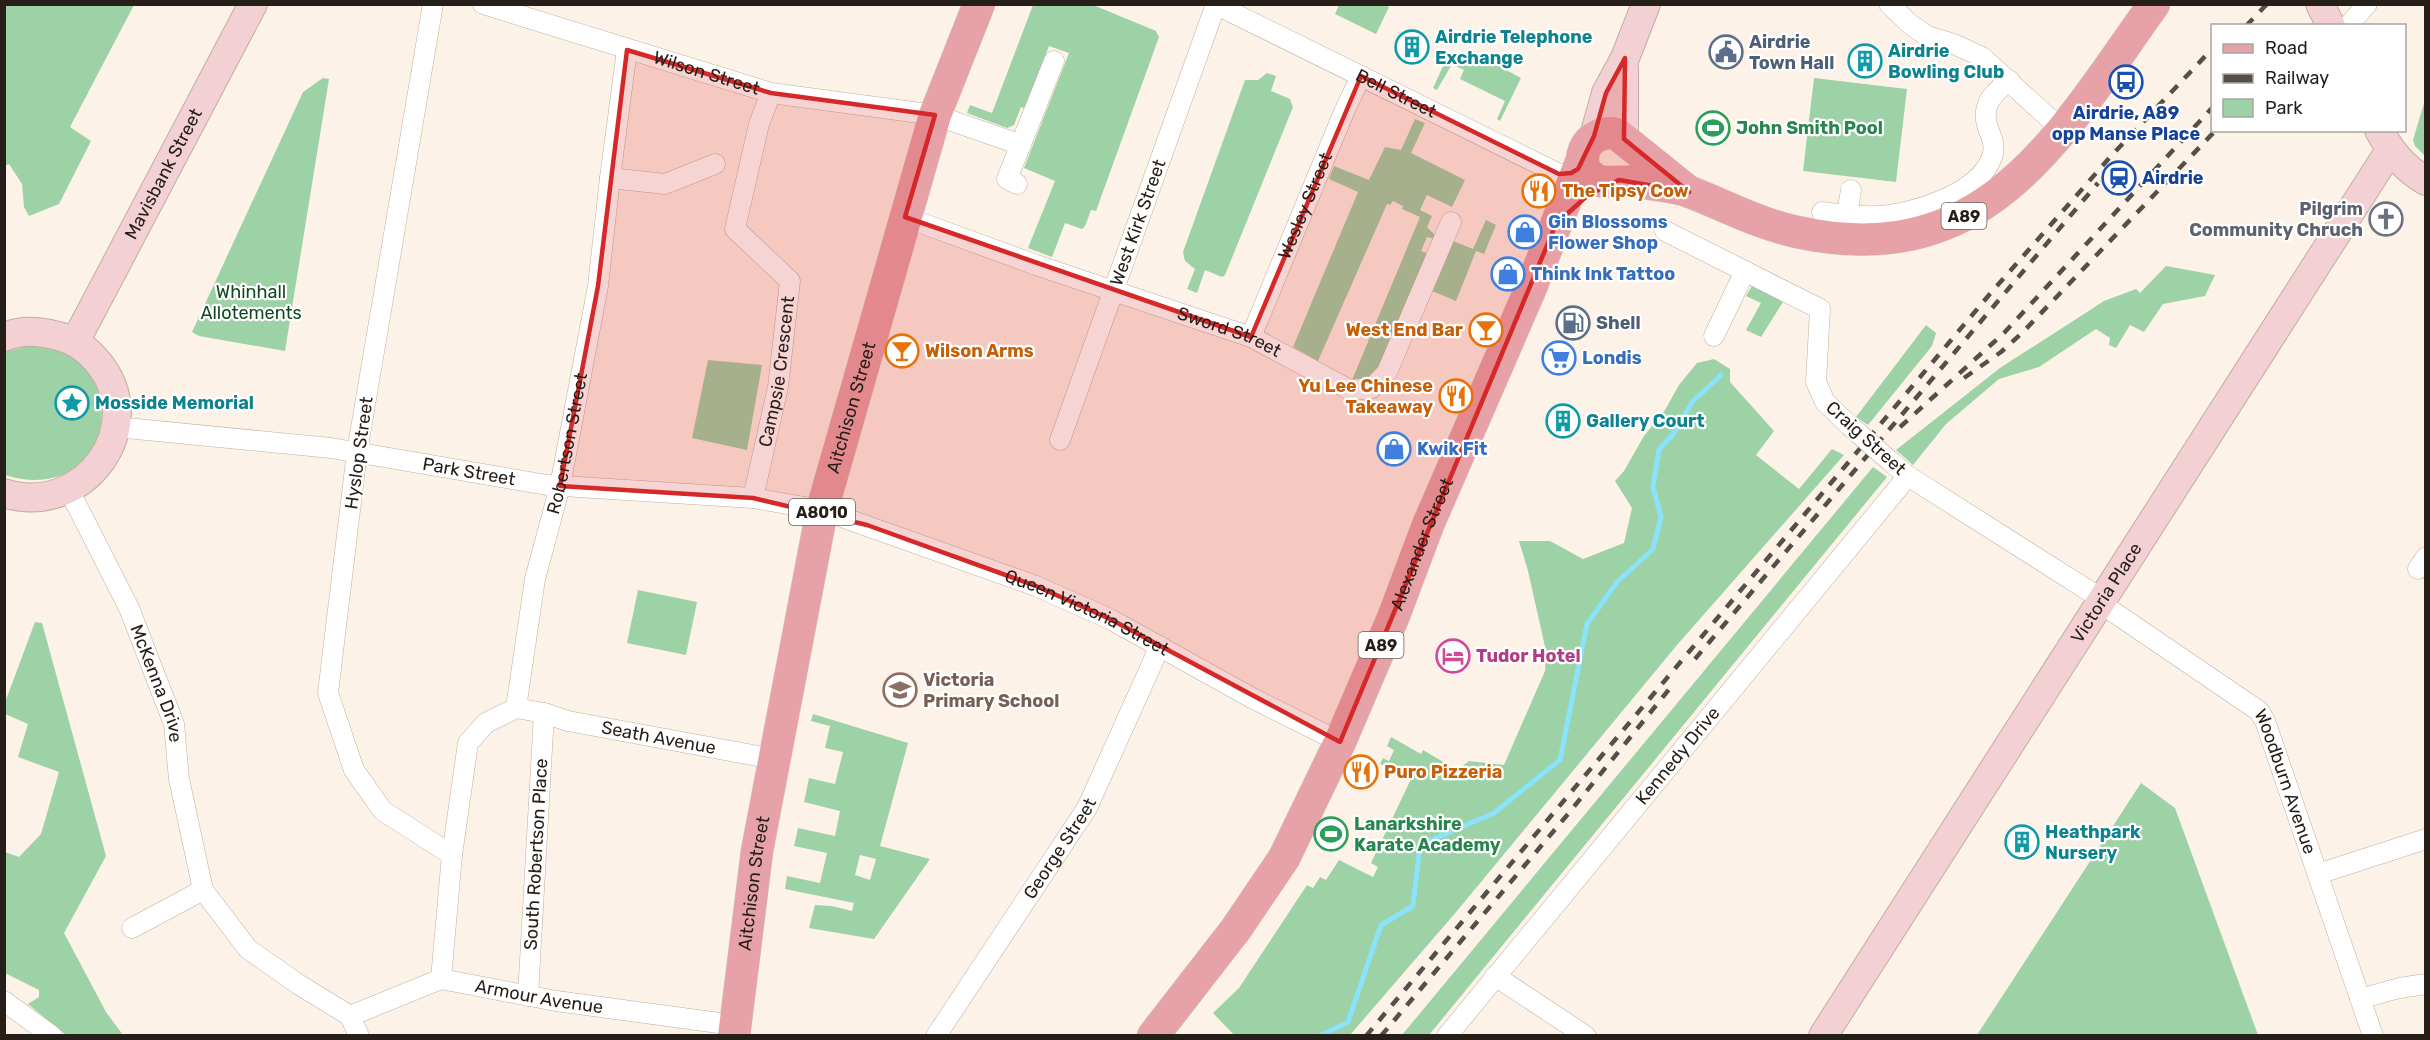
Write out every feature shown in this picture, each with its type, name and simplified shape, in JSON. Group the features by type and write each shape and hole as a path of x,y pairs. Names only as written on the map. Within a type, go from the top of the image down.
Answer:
{"main road":[{"name":"Aitchison Street","path":"734,1030 757,851 822,510 935,115 979,4"},
{"name":"A89","path":"1602,149 1689,192 1754,219 1797,232 1866,240 1905,237 1960,219 1993,199 2028,168 2062,130 2154,4"},
{"path":"1602,149 1633,160 1630,168 1615,181 1602,182 1588,173 1602,149"},
{"name":"Alexander Street","path":"1153,1035 1236,929 1284,858 1340,742 1393,618 1428,525 1526,302 1556,224 1602,149"},
{"name":"A89","path":"1615,181 1640,181 1689,192"},
{"name":"Alexander Street","path":"1556,224 1588,195 1615,181"}],"street":[{"name":"Mavisbank Street","path":"75,342 253,4"},
{"name":"Hyslop Street","path":"433,4 357,452 328,693 354,770 383,811 452,855"},
{"name":"Wilson Street","path":"483,4 771,93 935,115 1020,145"},
{"path":"1602,149 1625,58 1646,4"},
{"path":"1889,4 1927,36 1973,52 2009,80 2062,130"},
{"path":"2320,4 2330,24"},
{"path":"2350,24 2367,4"},
{"name":"Bell Street","path":"1216,5 1559,174 1570,173 1602,149"},
{"name":"West Kirk Street","path":"1060,440 1216,5"},
{"name":"Robertson Street","path":"516,708 535,579 560,486 598,286 627,50"},
{"path":"1017,184 1007,179 1054,61"},
{"name":"Wesley Street","path":"1251,337 1361,76"},
{"path":"1822,212 1876,216 1903,213 1944,199 1965,188 1985,171 1992,157 1995,143 1985,126 1988,103 2009,80"},
{"name":"Campsie Crescent","path":"753,498 778,387 790,281 735,230 759,124 771,93"},
{"path":"2384,140 2406,168 2426,181"},
{"name":"Victoria Place","path":"1823,1035 2102,602 2384,140"},
{"path":"610,178 665,184 714,164"},
{"path":"1847,214 1851,190"},
{"name":"Sword Street","path":"905,218 1251,337 1350,390 1372,388 1388,372 1451,222"},
{"name":"Craig Street","path":"1665,231 1821,309 1816,382 1825,402 1908,476 2003,535 2102,602"},
{"path":"1714,336 1745,271"},
{"path":"4,337 37,331 75,342 90,353 109,380 117,411 116,427 109,449 93,473 69,490 49,497 6,496"},
{"name":"Park Street","path":"116,427 331,448 560,486 753,498 822,510"},
{"name":"Kennedy Drive","path":"1447,1035 1908,476"},
{"name":"McKenna Drive","path":"69,490 129,608 174,724 179,779 203,890 248,949 298,984 350,1016"},
{"name":"Queen Victoria Street","path":"822,510 1036,586 1110,619 1252,698 1340,742"},
{"name":"Woodburn Avenue","path":"2102,602 2259,711 2265,721 2373,1035"},
{"name":"George Street","path":"936,1035 1087,808 1160,646"},
{"path":"359,1035 350,1016 441,979 452,855 468,743 486,723 516,708 544,713"},
{"name":"Seath Avenue","path":"544,713 568,722 774,759"},
{"name":"South Robertson Place","path":"528,996 544,713"},
{"path":"2318,874 2426,839"},
{"path":"132,928 203,890"},
{"path":"1495,976 1575,1033"},
{"name":"Armour Avenue","path":"441,979 556,1001 734,1030"},
{"path":"2360,999 2399,988 2426,984"},
{"path":"4,1001 52,1035"}],"highlighted area":[{"path":"627,50 771,93 935,115 905,217 1251,337 1361,76 1559,174 1571,173 1578,169 1594,136 1606,93 1625,58 1624,139 1689,192 1619,180 1588,195 1556,224 1340,742 1110,619 1036,586 867,525 753,498 560,486 598,286"}],"green space":[{"path":"5,4 134,5 70,127 91,141 59,204 29,216 24,207 22,184 9,164 5,166"},
{"path":"1033,5 1093,5 1156,31 1159,37 1096,211 1091,210 1082,229 1065,223 1052,257 1028,248 1055,181 1024,168 1069,53 1049,46 1025,109 1021,107 1014,125 1007,128 967,113 970,105 992,113"},
{"path":"1339,5 1389,7 1376,34 1335,14"},
{"path":"1475,53 1521,78 1500,121 1497,119 1505,101 1460,79 1464,70 1452,64 1437,90 1433,88 1445,62"},
{"path":"1267,73 1276,76 1271,91 1290,99 1293,107 1225,275 1222,277 1205,270 1197,293 1187,289 1195,269 1185,261 1183,252 1245,80 1258,80"},
{"name":"Whinhall Allotements","path":"323,78 329,79 285,351 199,336 192,332 303,92"},
{"path":"1814,78 1907,89 1896,182 1803,171"},
{"path":"2425,100 2425,156 2415,146 2413,140"},
{"path":"1415,119 1425,123 1411,153 1465,180 1452,207 1427,195 1420,210 1432,216 1427,227 1434,234 1435,239 1427,237 1421,251 1430,254 1380,368 1365,380 1352,380 1420,217 1402,209 1403,206 1393,201 1390,205 1387,204 1318,361 1293,347 1358,192 1329,179 1334,166 1369,180 1385,147 1401,150"},
{"path":"1486,220 1496,225 1484,254 1476,251 1456,301 1432,291 1453,241 1473,249"},
{"path":"2166,266 2215,275 2205,296 2163,304 2144,332 2130,325 2116,348 2109,345 2110,338 2096,329 2039,367 1999,379 1946,424 1913,465 1896,450 2000,368 2104,301 2136,289 2140,293"},
{"path":"1752,286 1783,302 1761,337 1746,330 1761,303 1746,296"},
{"path":"1926,325 1936,333 1932,346 1868,425 1856,417"},
{"path":"31,345 54,348 80,363 96,385 102,409 98,434 87,457 67,473 39,480 5,475 4,352"},
{"path":"1714,359 1730,369 1730,382 1774,431 1756,455 1799,489 1832,449 1844,455 1677,645 1457,911 1350,1035 1234,1035 1213,1013 1239,988 1307,885 1313,888 1320,877 1326,880 1339,860 1373,877 1378,867 1371,863 1411,779 1380,764 1383,758 1389,761 1394,750 1387,746 1391,737 1421,754 1423,750 1457,770 1469,761 1504,765 1545,671 1546,651 1519,541 1550,541 1583,559 1624,543 1632,508 1615,481 1624,471 1644,436 1665,410 1679,385 1697,363"},
{"path":"708,360 762,365 747,450 692,438"},
{"path":"1873,467 1887,477 1429,1035 1402,1035"},
{"path":"638,590 697,602 686,655 627,643"},
{"path":"35,622 42,623 106,856 64,933 106,1012 123,1035 66,1035 28,1004 39,997 39,990 5,973 5,852 19,857 41,834 59,772 18,757 28,724 5,714 4,705"},
{"path":"813,714 908,743 880,846 930,859 874,939 809,928 815,905 852,911 854,903 785,889 787,876 820,883 827,853 794,846 798,828 835,836 840,811 804,802 809,778 835,784 843,752 825,748 830,726 811,721","holes":["860,855 876,859 870,880 855,875"]},
{"path":"2141,783 2175,808 2258,1035 1977,1035"}],"waterway":[{"path":"1320,1036 1348,1022 1381,925 1413,906 1420,845 1494,813 1560,760 1587,624 1617,582 1653,549 1661,517 1653,487 1659,449 1672,436 1693,401 1721,375"}],"railway":[{"path":"2248,24 2267,4"},
{"path":"1366,1036 1989,295 2112,155 2211,50"},
{"path":"1900,427 2004,333 2211,109"},
{"path":"1964,378 2001,352 2023,332 2214,132"},
{"path":"1695,659 2098,183"},
{"path":"1381,1036 1568,814 1671,687"}],"place":[{"name":"Airdrie Telephone Exchange","path":"1412,47"},
{"name":"Airdrie Town Hall","path":"1726,52"},
{"name":"Airdrie Bowling Club","path":"1865,61"},
{"name":"Airdrie, A89 opp Manse Place","path":"2126,82"},
{"name":"John Smith Pool","path":"1713,128"},
{"name":"Airdrie","path":"2119,178"},
{"name":"The Tipsy Cow","path":"1539,191"},
{"name":"Pilgrim Community Chruch","path":"2386,219"},
{"name":"Gin Blossoms Flower Shop","path":"1525,232"},
{"name":"Think Ink Tattoo","path":"1508,274"},
{"name":"Shell","path":"1573,323"},
{"name":"West End Bar","path":"1486,330"},
{"name":"Wilson Arms","path":"902,351"},
{"name":"Londis","path":"1559,358"},
{"name":"Yu Lee Chinese Takeaway","path":"1456,396"},
{"name":"Mosside Memorial","path":"72,403"},
{"name":"Gallery Court","path":"1563,421"},
{"name":"Kwik Fit","path":"1394,449"},
{"name":"Tudor Hotel","path":"1453,656"},
{"name":"Victoria Primary School","path":"900,690"},
{"name":"Puro Pizzeria","path":"1361,772"},
{"name":"Lanarkshire Karate Academy","path":"1331,834"},
{"name":"Heathpark Nursery","path":"2022,842"}]}
